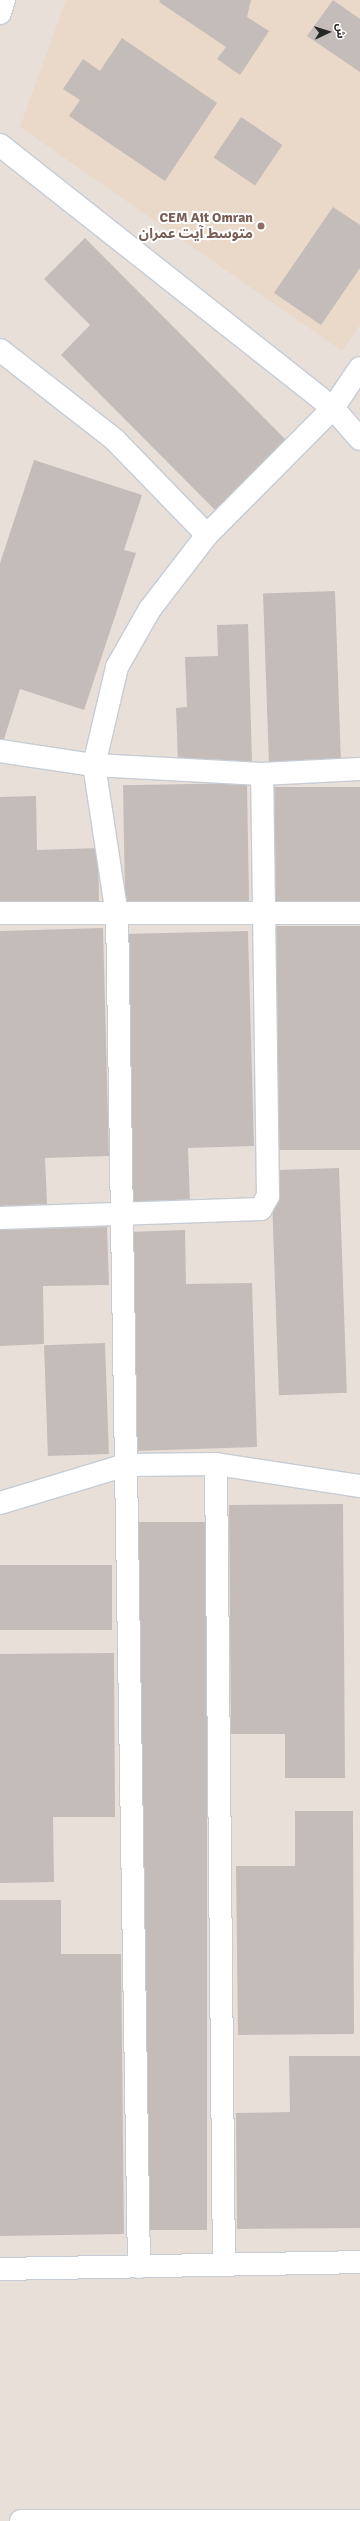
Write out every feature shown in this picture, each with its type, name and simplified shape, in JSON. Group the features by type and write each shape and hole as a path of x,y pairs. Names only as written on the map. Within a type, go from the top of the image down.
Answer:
{"street":[{"path":"0,13 4,0"},
{"path":"0,145 333,408 360,439"},
{"path":"0,350 115,440 207,535"},
{"path":"139,2267 126,1465 120,1214 117,915 94,765 117,667 150,609 207,535 333,408 360,368"},
{"path":"0,751 94,765 262,774 360,769"},
{"path":"0,1218 261,1209 268,1196 266,911 262,774"},
{"path":"0,913 117,915 266,911 360,912"},
{"path":"216,1464 224,2265"},
{"path":"0,1503 126,1465 216,1464 360,1486"},
{"path":"0,2269 360,2262"},
{"path":"21,2521 360,2521"}],"shaded area":[{"name":"CEM Ait Omran متوسط آيت عمران","path":"66,0 360,0 360,325 342,351 20,127"}],"building":[{"path":"160,0 251,0 247,17 269,31 240,75 217,59 226,47 159,2"},
{"path":"333,0 360,19 360,72 307,36"},
{"path":"122,38 217,103 165,181 69,116 80,100 63,89 83,59 100,71"},
{"path":"241,117 282,145 255,186 214,158"},
{"path":"333,207 360,225 360,268 321,325 274,293"},
{"path":"85,238 287,441 217,512 61,355 90,325 44,279"},
{"path":"34,460 142,495 124,550 136,553 84,710 20,689 3,742 0,741 0,563"},
{"path":"335,591 341,761 269,763 263,594"},
{"path":"248,624 252,761 178,763 176,708 187,707 185,657 218,656 217,625"},
{"path":"247,783 249,906 125,908 123,785"},
{"path":"271,787 360,787 360,901 271,901"},
{"path":"36,796 37,850 98,848 99,905 0,908 0,797"},
{"path":"273,926 360,926 360,1150 273,1150"},
{"path":"103,928 109,1156 45,1158 47,1204 0,1206 0,931"},
{"path":"248,931 254,1146 188,1148 190,1202 132,1204 124,934"},
{"path":"339,1168 347,1393 279,1395 271,1170"},
{"path":"107,1227 109,1285 43,1286 44,1344 0,1346 0,1230"},
{"path":"185,1230 186,1284 252,1283 257,1447 134,1451 128,1232"},
{"path":"105,1343 109,1454 48,1456 44,1345"},
{"path":"343,1504 345,1778 285,1778 285,1734 231,1734 229,1505"},
{"path":"134,1522 207,1522 207,2230 134,2230"},
{"path":"0,1565 112,1565 112,1630 0,1630"},
{"path":"114,1653 115,1817 53,1817 54,1882 0,1883 0,1654"},
{"path":"295,1811 353,1811 354,2034 238,2035 236,1866 295,1866"},
{"path":"0,1900 61,1900 61,1954 121,1954 124,2234 0,2236"},
{"path":"289,2056 360,2056 360,2228 237,2229 236,2113 290,2112"}],"place":[{"name":"CEM Ait Omran متوسط آيت عمران","path":"261,226"}]}
